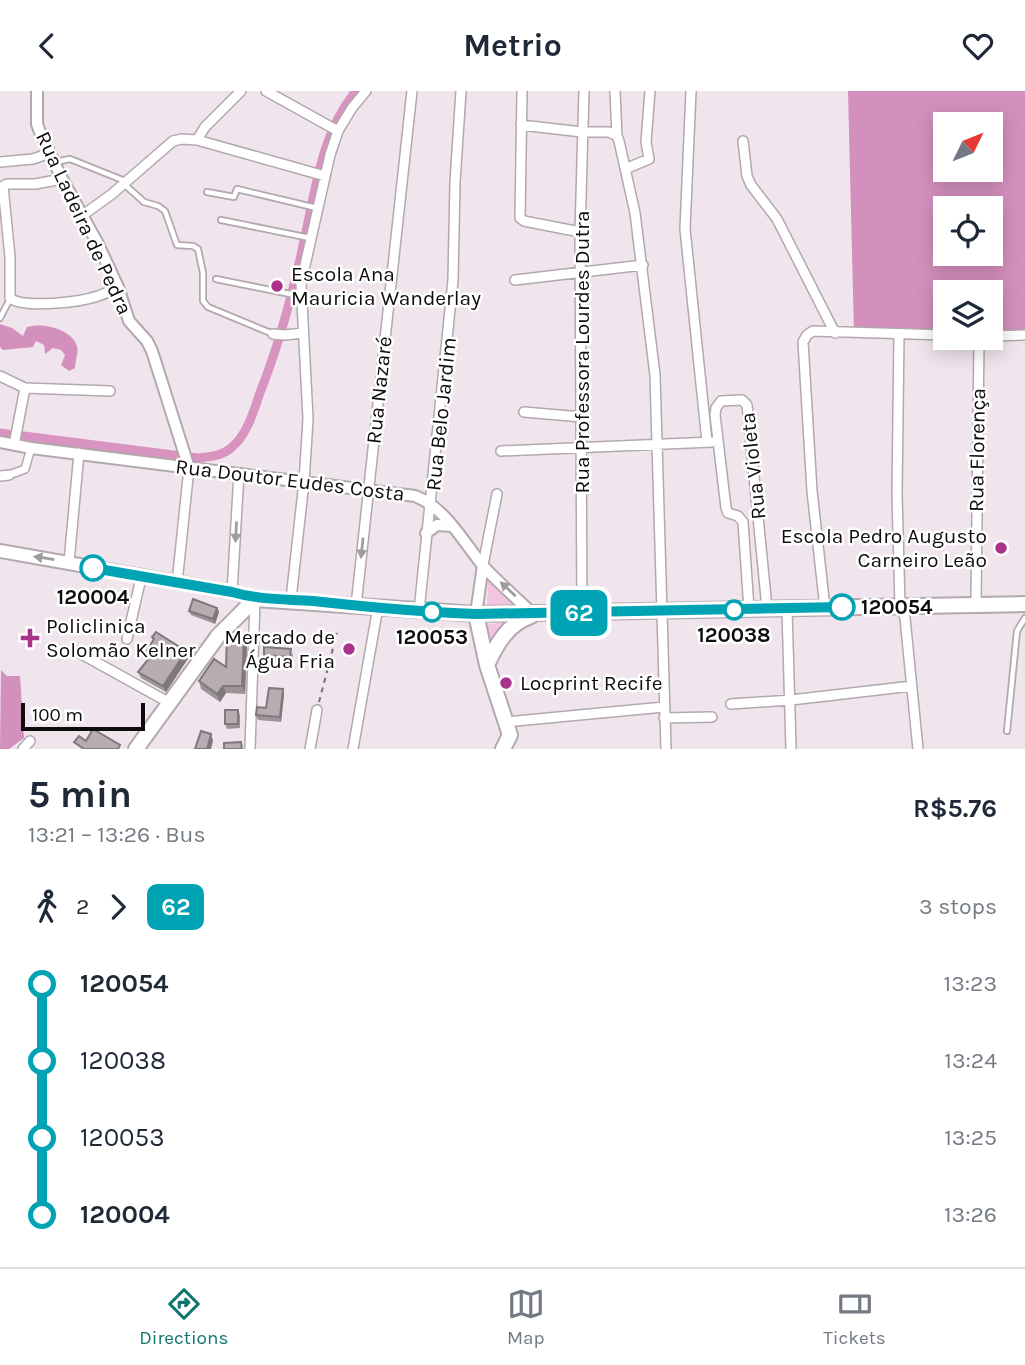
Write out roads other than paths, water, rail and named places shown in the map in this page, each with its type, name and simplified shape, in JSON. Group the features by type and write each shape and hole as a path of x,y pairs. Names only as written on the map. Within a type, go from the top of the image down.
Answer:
{"main road":[{"path":"0,551 232,592 255,599 291,599 476,614 1025,604"},
{"path":"136,749 218,636 255,599"},
{"path":"487,665 509,628 535,613"},
{"path":"476,614 487,665 510,735 503,749"}],"street":[{"name":"Rua Ladeira de Pedra","path":"37,91 37,124 118,287 129,321 147,341 152,351 188,465"},
{"path":"197,140 205,127 241,91"},
{"path":"265,91 333,128"},
{"path":"291,599 308,419 301,296 317,208 319,175 333,128 366,91"},
{"name":"Rua Nazaré","path":"356,606 412,91"},
{"name":"Rua Belo Jardim","path":"419,611 453,280 455,182 461,91"},
{"path":"522,91 519,213 522,220 580,232"},
{"name":"Rua Professora Lourdes Dutra","path":"582,613 580,232 584,91"},
{"path":"615,91 615,134 635,213 655,375 666,749"},
{"path":"625,169 649,159 646,142 650,91"},
{"path":"691,91 685,229 713,442"},
{"path":"521,125 615,134"},
{"path":"83,215 173,141 182,139 197,140 319,175"},
{"path":"743,141 747,176 751,185 778,219 835,333"},
{"path":"0,162 52,157"},
{"path":"62,179 3,186 4,244 10,298 19,303 62,302 96,297 118,287"},
{"path":"515,280 643,265"},
{"path":"825,608 812,492 802,349 807,335 813,331 933,335"},
{"path":"274,334 303,333"},
{"path":"899,334 897,494 901,605 905,618 918,749"},
{"path":"1003,336 1025,335"},
{"name":"Rua Florença","path":"976,603 979,350"},
{"path":"0,376 25,388 110,391"},
{"path":"14,443 25,388"},
{"name":"Rua Violeta","path":"749,609 743,522 738,516 728,513 726,508 713,442 718,404 728,401 745,401 747,405 767,608"},
{"path":"524,412 582,417"},
{"name":"Rua Doutor Eudes Costa","path":"0,442 415,496 431,505 452,526 483,565 535,613"},
{"name":"Rua Violeta","path":"501,451 713,442"},
{"path":"4,475 25,469 30,448"},
{"path":"69,562 79,453"},
{"path":"177,583 188,465"},
{"path":"232,592 239,473"},
{"path":"476,614 497,494"},
{"path":"426,533 437,525 452,526"},
{"path":"127,639 141,578"},
{"path":"250,749 255,599"},
{"path":"353,749 379,607"},
{"path":"787,609 791,749"},
{"path":"76,651 168,702"},
{"path":"730,704 791,700 912,685"},
{"path":"510,735 664,707"},
{"path":"310,749 317,710"},
{"path":"664,718 712,717"},
{"path":"23,749 30,741"}],"lane":[{"path":"52,157 70,159 125,182 144,202 165,211 177,245 198,249 203,273 203,301 208,307 274,334"},
{"path":"207,192 234,197 237,189 317,208"},
{"path":"220,220 310,238"},
{"path":"216,279 301,296"},
{"path":"0,318 10,298"},
{"path":"1007,731 1017,631 1025,618"}],"waterway":[{"path":"0,433 197,458 220,454 238,442 250,421 280,335 327,143 344,107 356,91"}],"place":[{"name":"Escola Ana Mauricia Wanderlay","path":"277,286"},
{"name":"Escola Pedro Augusto Carneiro Leão","path":"1001,548"},
{"name":"120004","path":"93,568"},
{"name":"120054","path":"842,607"},
{"name":"120038","path":"734,610"},
{"name":"120053","path":"432,612"},
{"name":"Policlinica Solomão Kelner","path":"30,638"},
{"name":"Mercado de Água Fria","path":"349,649"},
{"name":"Locprint Recife","path":"506,683"}]}
